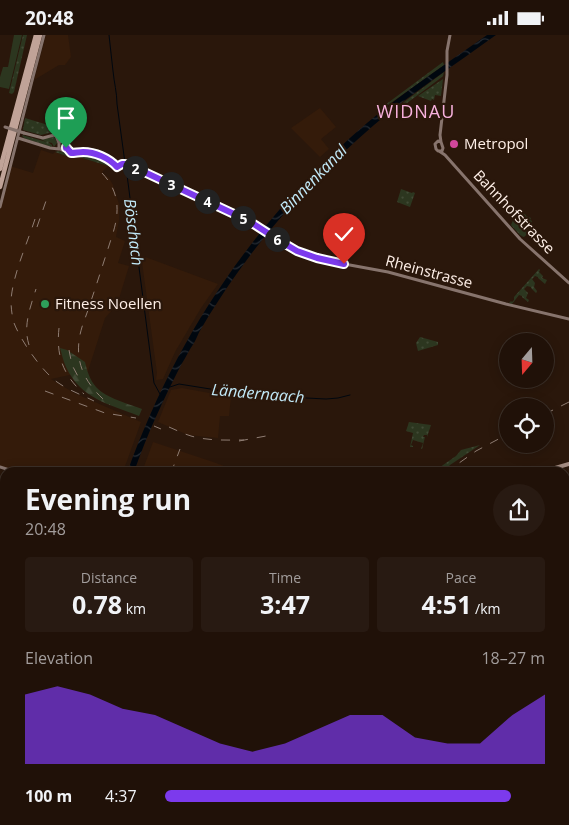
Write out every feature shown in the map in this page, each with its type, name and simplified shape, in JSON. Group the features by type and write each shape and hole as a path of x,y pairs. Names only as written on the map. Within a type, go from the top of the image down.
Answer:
{"highway":[{"path":"0,169 38,35"},
{"path":"0,187 38,35"}],"street":[{"path":"0,207 44,35"},
{"path":"439,141 435,143 437,151 441,150 439,141 450,35"},
{"name":"Rheinstrasse","path":"0,125 42,137 52,135 60,137 61,146 70,152 89,153 107,159 117,167 122,164 128,165 249,221 292,248 317,258 388,272 569,319"},
{"path":"18,138 54,149 61,146"},
{"name":"Bahnhofstrasse","path":"441,150 520,239 569,283"}],"shaded area":[{"path":"46,35 68,35 71,57 65,65 59,65 34,80"},
{"path":"320,108 336,127 321,139 329,149 320,157 291,128"},
{"path":"41,150 53,154 55,152 72,158 76,156 108,166 102,172 113,185 119,204 116,237 125,241 118,263 129,266 117,305 105,318 88,371 51,379 74,393 141,422 125,467 0,467 0,207 10,166 33,173"},
{"path":"140,255 218,284 201,308 175,352 163,379 156,380 157,373"},
{"path":"182,388 231,397 229,416 220,416 218,438 188,435 158,422 171,390"},
{"path":"153,442 227,467 144,467"}],"green space":[{"path":"14,35 22,35 9,89 0,87 0,77 3,67 8,67"},
{"path":"23,35 27,35 12,94 9,93"},
{"path":"443,62 444,65 381,110 381,108"},
{"path":"444,72 443,76 438,80 391,115 388,114"},
{"path":"443,79 441,96 435,95 434,100 432,99 431,101 418,96"},
{"path":"25,118 48,125 51,128 52,126 69,131 69,136 63,137 53,132 41,135 23,130"},
{"path":"22,135 47,142 40,139 54,137 57,143 54,147 52,143 48,142 52,147 26,139"},
{"path":"58,151 71,155 88,155 104,160 108,166 55,152"},
{"path":"401,189 415,193 410,207 397,202"},
{"path":"509,206 531,218 530,220 532,221 524,237 511,225 517,215 514,215 514,217 510,210 509,212 507,211"},
{"path":"539,269 543,276 542,278 547,280 545,284 535,276 532,279 535,283 536,293 531,287 527,286 524,289 528,293 526,298 529,300 528,302 519,295 512,304 509,303 514,300 514,297"},
{"path":"420,337 438,342 438,345 418,351 416,343"},
{"path":"60,348 67,350 85,362 90,378 100,391 142,409 139,416 107,404 88,393 72,378 63,360"},
{"path":"409,422 431,425 427,437 427,435 424,435 423,437 425,437 422,449 423,443 413,440 411,445 413,447 410,447 413,433 406,431"},
{"path":"480,445 448,467 440,467 456,456 461,450"}],"water":[{"name":"Binnenkanal","path":"487,35 496,35 404,101 374,125 319,176 285,213 233,279 200,331 162,404 136,467 129,467 147,422 195,326 255,239 289,199 327,160 381,111"}],"waterway":[{"name":"Böschach","path":"109,35 125,163"},
{"name":"Böschach","path":"126,167 154,383 160,394"},
{"name":"Ländernaach","path":"170,387 179,384 248,395 326,399 350,395"}],"railway":[{"path":"102,173 115,194 117,216 82,327 78,350 82,371 87,380 93,389 110,405"},
{"path":"37,227 47,198"},
{"path":"35,219 12,290 11,306 14,323 32,355 51,377 94,401"},
{"path":"29,345 27,324 36,289"},
{"path":"59,328 58,338 62,364 71,380 84,394"},
{"path":"69,350 72,365 81,382"},
{"path":"45,391 105,413 136,418"},
{"path":"554,410 569,402"},
{"path":"154,426 161,429"},
{"path":"169,427 197,438 244,440"},
{"path":"239,441 266,436"},
{"path":"453,467 476,451 499,439"},
{"path":"173,467 180,449"}],"place":[{"name":"Metropol","path":"454,144"},
{"name":"Fitness Noellen","path":"45,304"}],"district":[{"name":"WIDNAU","path":"416,112"}],"route":[{"path":"66,148 71,153 82,152 103,157 117,167 125,164 140,170 249,221 297,251 344,264"}]}
